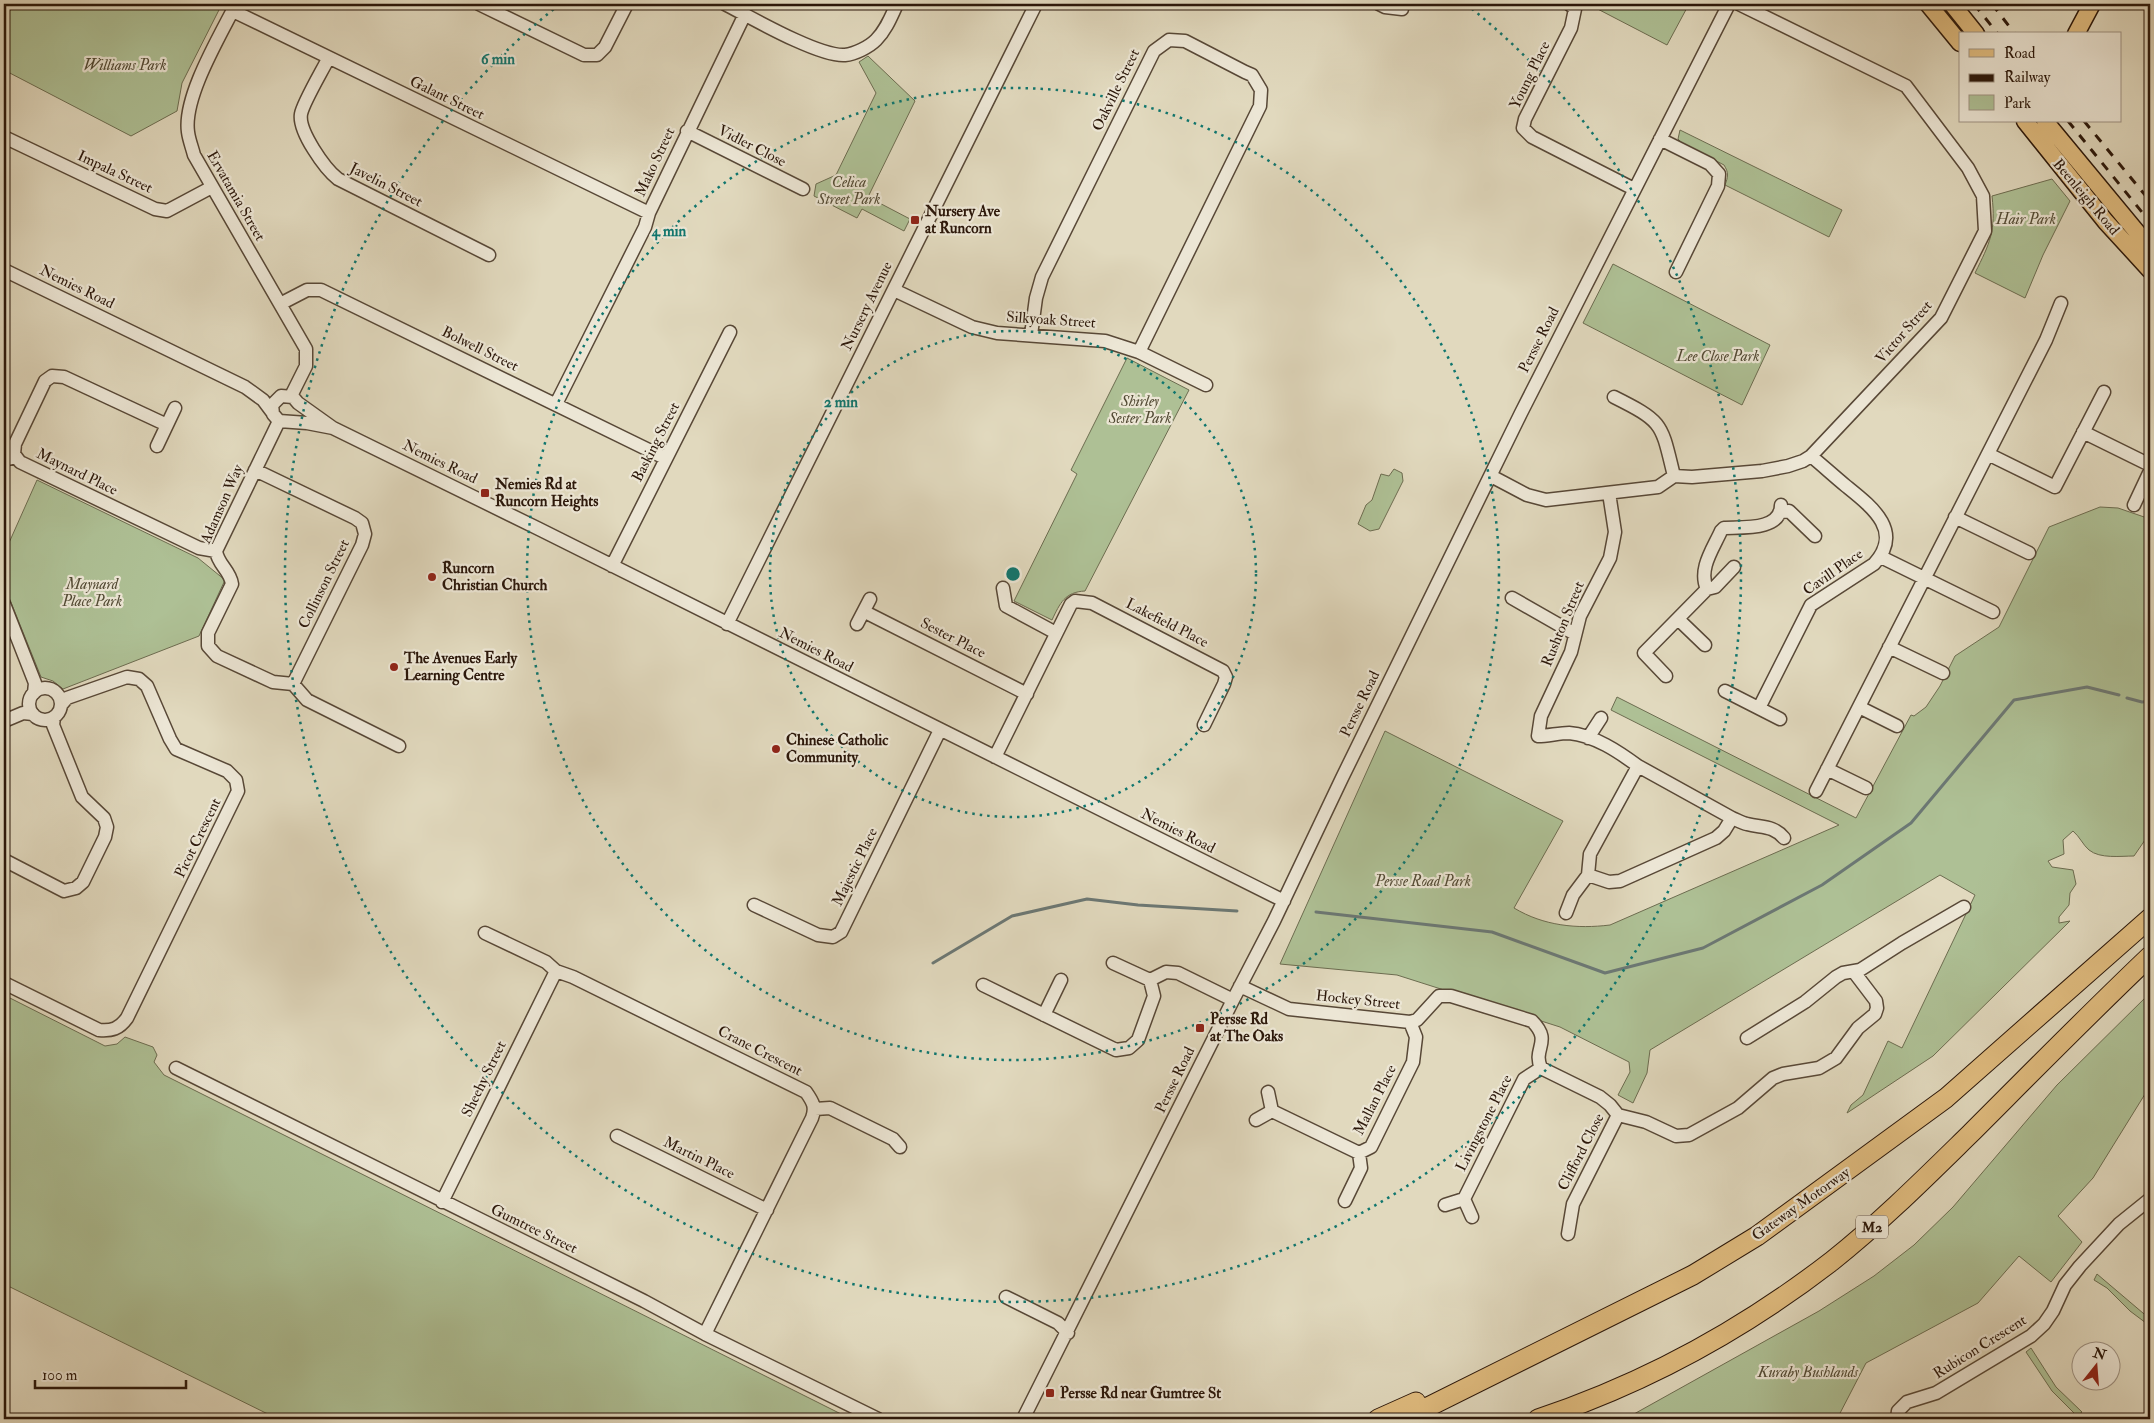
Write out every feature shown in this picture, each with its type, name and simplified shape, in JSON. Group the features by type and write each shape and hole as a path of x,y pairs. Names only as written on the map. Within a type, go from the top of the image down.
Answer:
{"highway":[{"name":"Gateway Motorway","path":"1404,1419 1586,1330 1693,1275 1757,1236 1946,1098 2150,918"},
{"name":"M2","path":"1538,1419 1636,1380 1681,1357 1763,1310 1832,1261 1886,1215 2150,956"},
{"path":"1378,1419 1462,1381 1497,1372"}],"main road":[{"path":"1928,4 1959,41"},
{"path":"1952,4 1974,32"},
{"path":"2077,32 2088,5"},
{"name":"Beenleigh Road","path":"2046,122 2150,248"},
{"name":"Beenleigh Road","path":"2028,123 2106,222 2150,270"}],"street":[{"path":"479,4 584,55 597,55 605,47 627,4"},
{"path":"724,4 821,52 844,55 859,51 874,42 886,27 897,4"},
{"name":"Nursery Avenue","path":"727,624 1036,4"},
{"path":"1379,4 1385,7 1402,9"},
{"name":"Young Place","path":"1569,4 1575,9 1571,28 1525,119 1523,128 1532,137 1634,188"},
{"name":"Persse Road","path":"1023,1419 1284,901 1634,188 1729,4"},
{"name":"Victor Street","path":"1491,476 1527,495 1546,500 1658,487 1674,476 1692,477 1762,471 1788,466 1811,456 1942,318 1985,232 1983,196 1968,168 1906,86 1740,4"},
{"name":"Galant Street","path":"235,7 328,59 649,213"},
{"name":"Ervatamia Street","path":"235,7 195,88 189,110 188,131 194,154 306,349 306,366 290,398"},
{"name":"Mako Street","path":"556,404 645,227 649,213 687,131 745,14"},
{"name":"Oakville Street","path":"1031,335 1036,298 1042,277 1154,51 1169,40 1186,41 1252,75 1261,90 1260,106 1139,352"},
{"name":"Javelin Street","path":"328,59 301,114 302,126 328,171 338,180 489,256"},
{"name":"Vidler Close","path":"687,131 803,190"},
{"name":"Impala Street","path":"4,137 155,209 167,211 212,187"},
{"path":"1660,138 1710,164 1720,174 1718,186 1676,272"},
{"name":"Nemies Road","path":"4,270 245,387 281,418 333,428"},
{"name":"Bolwell Street","path":"280,304 307,290 321,290 665,458"},
{"name":"Silkyoak Street","path":"894,290 972,326 997,333 1104,341 1139,352 1206,386"},
{"path":"1816,791 1955,517 2058,320 2061,303"},
{"name":"Basking Street","path":"612,566 730,332"},
{"name":"Maynard Place","path":"167,425 64,378 52,376 45,380 15,444 14,454 10,458 199,548 216,551"},
{"name":"Nemies Road","path":"245,387 290,398 333,428 1284,901"},
{"path":"1988,454 2055,487 2104,392"},
{"path":"1614,397 1645,413 1657,423 1664,433 1674,476"},
{"path":"290,398 298,414 281,418 274,402 290,398"},
{"path":"157,446 175,408"},
{"name":"Adamson Way","path":"281,418 216,551 222,566 231,575 232,584 208,633 208,646 217,656 273,682 293,684"},
{"path":"2083,432 2150,465"},
{"name":"Cavill Place","path":"1759,708 1811,605 1874,564 1881,557 1887,539 1884,523 1874,509 1811,456"},
{"name":"Collinson Street","path":"255,470 355,518 362,524 365,534 362,545 293,684"},
{"path":"2134,505 2150,471"},
{"name":"Rushton Street","path":"1588,738 1566,733 1538,736 1541,716 1571,652 1580,616 1610,558 1615,532 1609,493"},
{"path":"1707,589 1703,580 1703,571 1721,530 1724,528 1764,526 1774,520 1781,508 1789,511 1815,536"},
{"path":"1955,517 2029,554"},
{"path":"1881,557 1993,612"},
{"path":"1666,676 1644,653 1707,589 1715,587 1734,567"},
{"path":"1003,588 1006,606 1056,633"},
{"path":"1512,598 1575,634"},
{"path":"858,624 870,599"},
{"name":"Lakefield Place","path":"995,757 1056,633 1071,604 1075,601 1092,603 1224,671 1226,677 1204,725"},
{"path":"4,604 37,688 28,711"},
{"name":"Sester Place","path":"865,612 1027,694"},
{"path":"1678,619 1705,645"},
{"path":"1889,647 1943,674"},
{"name":"Picot Crescent","path":"4,983 99,1030 110,1031 120,1028 127,1018 238,791 236,780 226,771 176,748 170,739 147,686 139,679 127,677 62,699"},
{"path":"293,684 308,700 400,746"},
{"path":"37,688 52,690 62,699 51,720"},
{"path":"1725,691 1780,719"},
{"path":"1859,707 1897,726"},
{"path":"4,721 28,711 51,720 82,797 104,818 107,827 105,837 83,882 76,888 64,891 4,860"},
{"path":"1601,718 1588,738 1622,754 1638,766 1732,818 1778,831 1784,838"},
{"name":"Majestic Place","path":"754,905 818,935 833,937 841,932 940,730"},
{"path":"1566,913 1573,895 1588,875 1590,854 1638,766"},
{"path":"1827,769 1866,788"},
{"path":"1588,875 1609,882 1620,881 1716,838 1724,831 1732,818"},
{"path":"1748,1038 1805,1002 1836,977 1865,967 1964,907"},
{"name":"Crane Crescent","path":"485,933 546,962 556,971 573,976 806,1092 812,1100 815,1109"},
{"path":"1113,963 1150,980"},
{"name":"Sheehy Street","path":"442,1202 556,971"},
{"path":"1150,980 1166,972 1178,973 1233,1000"},
{"path":"1541,1068 1600,1097 1618,1115 1646,1122 1676,1136 1690,1135 1738,1108 1773,1078 1783,1074 1818,1068 1828,1064 1842,1052 1858,1028 1875,1014 1876,1002 1854,972"},
{"path":"1044,1015 1061,980"},
{"path":"983,985 1116,1050 1129,1048 1138,1040 1154,996 1150,980"},
{"name":"Hockey Street","path":"1240,986 1289,1009 1410,1022 1417,1020 1439,996 1451,996 1532,1021 1541,1030 1543,1039 1538,1061 1541,1068"},
{"name":"Mallan Place","path":"1272,1111 1359,1153 1371,1147 1413,1062 1416,1037 1410,1022"},
{"name":"Gumtree Street","path":"176,1068 878,1419"},
{"name":"Livingstone Place","path":"1464,1199 1524,1079 1541,1068"},
{"path":"1256,1120 1272,1111 1268,1092"},
{"path":"705,1334 815,1109 830,1108 892,1139 900,1147"},
{"name":"Clifford Close","path":"1568,1234 1574,1204 1618,1115"},
{"name":"Martin Place","path":"617,1136 767,1210"},
{"path":"1346,1201 1361,1168 1359,1153"},
{"path":"1445,1205 1464,1199 1472,1217"},
{"name":"Rubicon Crescent","path":"1897,1419 1898,1411 1907,1402 1936,1393 2031,1336 2044,1324 2065,1285 2080,1266 2119,1224 2150,1199"},
{"path":"1006,1297 1058,1323 1068,1333"}],"green space":[{"name":"Williams Park","path":"13,4 222,4 182,83 177,111 131,136 4,70 4,23"},
{"path":"1588,4 1689,4 1667,45"},
{"name":"Celica Street Park","path":"868,56 915,101 868,197 910,219 904,231 862,209 857,218 814,196 816,184 836,175 876,93 859,62"},
{"path":"1680,130 1842,210 1829,237 1725,185 1728,175 1724,165 1682,143 1678,139"},
{"name":"Hair Park","path":"2052,179 2070,201 2043,255 2025,298 1975,273 1991,236 1993,219 1992,196"},
{"name":"Lee Close Park","path":"1613,264 1770,345 1742,405 1583,323"},
{"name":"Shirley Sester Park","path":"1127,358 1189,390 1085,591 1068,596 1058,608 1052,620 1014,601 1077,474 1071,470"},
{"path":"1394,469 1402,473 1403,481 1379,529 1370,531 1358,524 1366,505 1372,500 1381,474 1389,476"},
{"name":"Maynard Place Park","path":"37,480 198,558 225,580 199,636 63,689 53,681 41,677 4,585 4,554"},
{"name":"Persse Road Park","path":"2100,507 2118,508 2150,519 2150,824 2145,840 2134,856 2105,856 2089,850 2073,831 2063,840 2064,854 2048,861 2052,867 2073,870 2076,884 2070,893 2069,905 2059,917 2059,923 2070,921 1933,1056 1847,1113 1851,1105 1863,1095 1888,1041 1902,1048 1975,895 1940,875 1650,1050 1647,1073 1633,1103 1618,1095 1630,1072 1629,1062 1560,1027 1397,975 1280,964 1385,731 1563,821 1514,908 1537,919 1561,925 1585,927 1610,925 1839,825 1611,710 1617,697 1856,818 1911,715 1914,716 1926,707 1940,686 1955,656 1999,627 2049,527"},
{"name":"Kuraby Bushlands","path":"2150,993 2150,1086 2093,1178 2058,1216 2082,1242 2051,1282 2019,1256 1978,1303 1866,1363 1837,1419 1625,1419 1819,1311 1874,1276 1914,1245 1953,1207 2057,1085"},
{"path":"4,995 105,1046 117,1044 125,1037 153,1047 157,1055 154,1062 164,1075 851,1419 278,1419 4,1284"},
{"path":"2097,1274 2150,1319 2150,1326 2130,1311 2107,1288 2094,1280"},
{"path":"2031,1348 2056,1387 2082,1412 2077,1416 2052,1391 2026,1352"}],"waterway":[{"path":"1316,912 1492,932 1605,973 1703,948 1822,885 1911,823 2014,700 2087,687 2119,695"},
{"path":"2127,698 2142,702 2150,701"},
{"path":"933,963 1012,916 1087,899 1138,905 1237,911"}],"railway":[{"path":"1974,4 1996,32"},
{"path":"1992,4 2013,32"},
{"path":"2069,122 2150,222"},
{"path":"2085,122 2150,201"}],"place":[{"name":"Nursery Ave at Runcorn","path":"915,220"},
{"name":"Nemies Rd at Runcorn Heights","path":"485,493"},
{"name":"Runcorn Christian Church","path":"432,577"},
{"name":"The Avenues Early Learning Centre","path":"394,667"},
{"name":"Chinese Catholic Community","path":"776,749"},
{"name":"Persse Rd at The Oaks","path":"1200,1028"},
{"name":"Persse Rd near Gumtree St","path":"1050,1393"}]}
